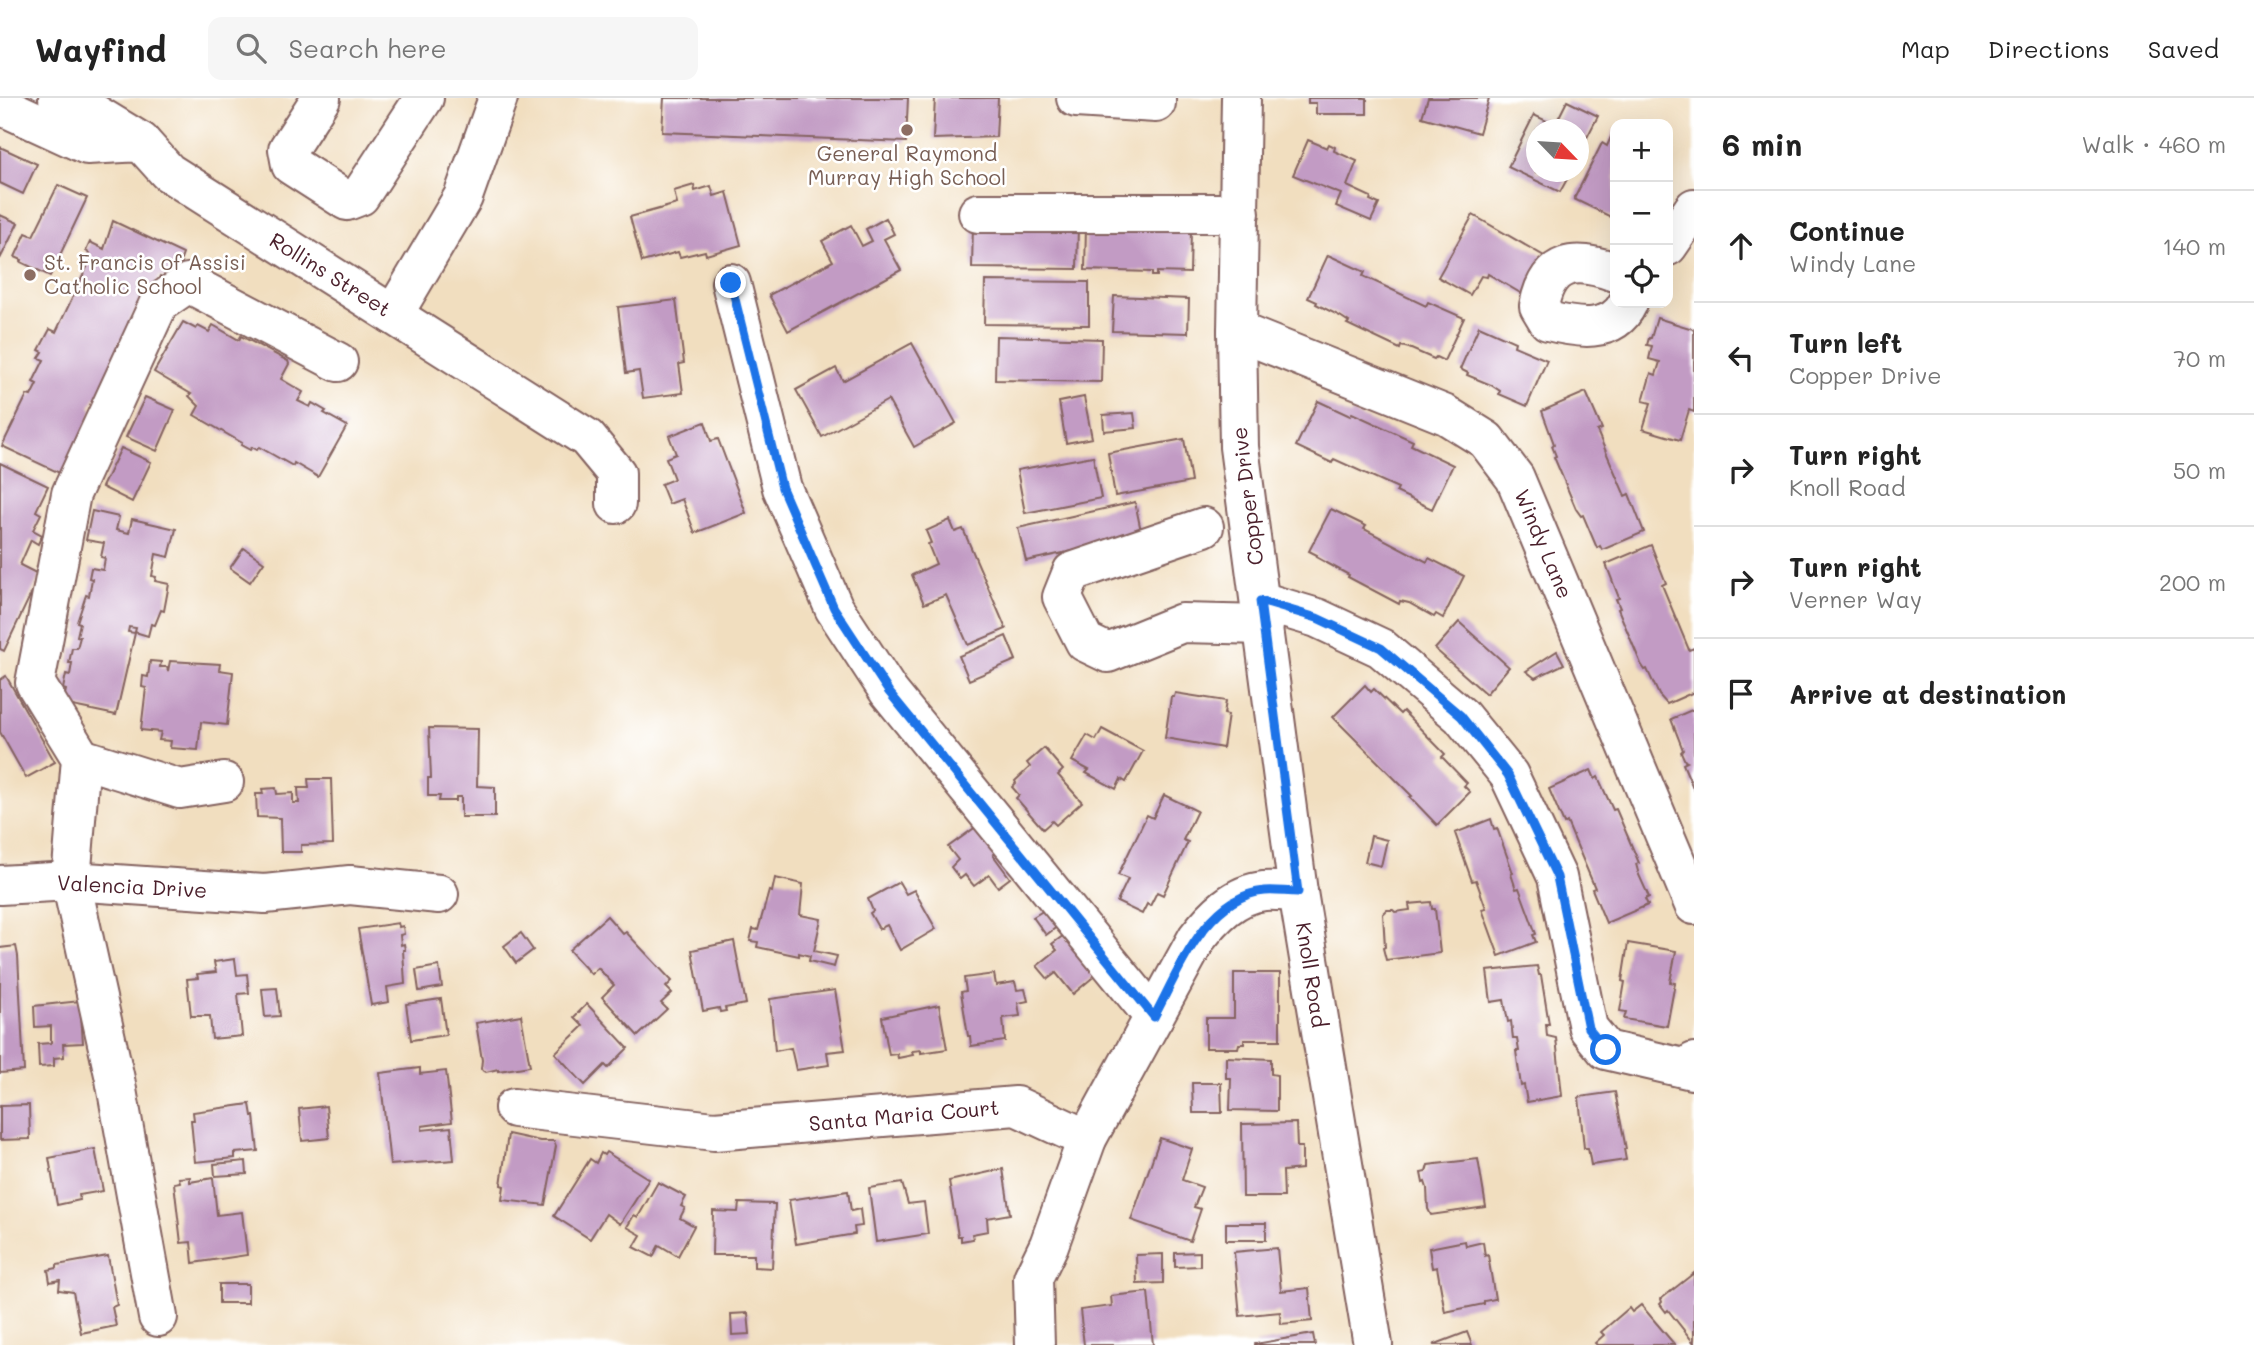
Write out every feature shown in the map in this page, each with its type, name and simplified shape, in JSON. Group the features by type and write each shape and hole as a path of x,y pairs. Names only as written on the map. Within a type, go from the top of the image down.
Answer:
{"street":[{"name":"Rollins Street","path":"58,98 95,114 141,142 168,172 587,438 616,473 616,504"},
{"path":"321,98 288,149 290,165 347,201 360,196 424,98"},
{"path":"393,315 463,197 498,98 492,98"},
{"path":"1076,98 1156,103 1156,98"},
{"name":"Copper Drive","path":"1241,98 1237,331 1239,447 1298,892"},
{"path":"0,105 87,145 141,142"},
{"path":"1669,245 1694,208"},
{"path":"978,213 1240,213"},
{"path":"1610,271 1578,264 1558,268 1542,287 1539,306 1548,321 1570,327 1589,328 1611,323 1626,308"},
{"path":"158,1317 115,1079 71,881 81,758 35,683 71,494 159,303 188,283 338,362"},
{"path":"731,283 782,488 834,608 889,692 1154,1017"},
{"name":"Windy Lane","path":"1237,331 1446,415 1486,440 1515,478 1694,905"},
{"path":"1204,527 1072,572 1062,597 1085,642 1108,653 1182,622 1262,613 1317,618 1381,648 1461,716 1508,775 1557,877 1588,1028 1606,1050 1692,1070 1694,1062"},
{"path":"81,758 180,789 224,782"},
{"name":"Valencia Drive","path":"0,885 71,881 265,894 350,885 439,894"},
{"name":"Knoll Road","path":"1035,1345 1033,1278 1049,1245 1087,1139 1197,938 1215,915 1242,897 1264,891 1298,892 1373,1345"},
{"name":"Santa Maria Court","path":"514,1108 714,1131 1016,1107 1087,1139"}],"building":[{"path":"664,98 908,98 906,142 662,132"},
{"path":"935,98 998,98 996,137 933,139"},
{"path":"1308,98 1367,98 1367,114 1316,114 1316,103 1308,103"},
{"path":"1428,98 1489,98 1479,133 1422,117"},
{"path":"1567,101 1598,116 1589,134 1589,119 1558,119"},
{"path":"1526,131 1526,176 1508,167"},
{"path":"1610,139 1610,217 1574,199 1582,182 1589,182 1589,169 1602,143 1607,146"},
{"path":"1308,140 1327,148 1329,144 1335,147 1334,151 1357,161 1347,186 1371,197 1370,200 1379,204 1371,221 1336,206 1341,194 1293,175"},
{"path":"0,147 37,164 23,194 0,183"},
{"path":"1539,182 1566,182 1560,192"},
{"path":"58,185 87,198 50,276 15,257 26,233 33,236"},
{"path":"694,185 695,191 711,186 714,196 727,192 741,245 706,255 705,251 680,257 678,252 642,262 630,217 677,204 674,191"},
{"path":"0,215 18,223 0,259"},
{"path":"1473,215 1544,256 1529,298 1488,274 1487,277 1481,276 1470,295 1438,277"},
{"path":"886,218 894,234 884,239 901,270 788,331 769,295 833,261 822,241 851,225 862,246 872,241 866,229"},
{"path":"113,221 183,254 173,282 160,276 153,290 129,321 133,323 118,345 128,350 104,401 95,397 90,407 93,409 68,477 2,446 27,395 31,396 37,384 33,382 44,360 39,358 43,352 39,350 50,329 56,332 90,261 86,259 89,253 86,251 90,242 104,249"},
{"path":"973,224 1078,225 1077,269 972,268"},
{"path":"1086,226 1191,229 1190,273 1157,272 1157,276 1152,276 1152,272 1085,270"},
{"path":"1328,255 1365,272 1363,276 1426,306 1428,302 1464,318 1444,361 1409,348 1401,346 1400,349 1347,324 1349,322 1308,298"},
{"path":"985,281 1089,282 1089,325 984,324"},
{"path":"1114,296 1189,299 1188,333 1112,331"},
{"path":"676,300 684,363 679,364 683,393 643,398 639,371 626,373 618,307"},
{"path":"1657,318 1694,331 1694,412 1689,410 1680,440 1643,429 1651,403 1643,401 1651,373 1656,375 1660,362 1649,359 1652,346 1647,345"},
{"path":"183,322 209,332 213,325 239,340 241,336 288,361 281,379 303,392 298,401 310,407 312,403 347,426 318,477 259,447 257,450 252,447 250,450 194,415 199,406 189,396 191,394 154,372"},
{"path":"1479,326 1515,342 1514,346 1547,360 1527,406 1499,394 1500,391 1491,385 1467,375 1468,373 1460,369"},
{"path":"996,336 1102,339 1101,382 995,380"},
{"path":"912,343 956,423 914,447 888,400 822,437 796,390 836,368 843,381"},
{"path":"1586,392 1602,429 1597,431 1625,496 1629,494 1644,532 1602,550 1600,546 1597,548 1583,515 1576,509 1554,457 1554,444 1542,411"},
{"path":"145,397 175,410 157,451 126,437"},
{"path":"1084,397 1092,438 1066,443 1059,402"},
{"path":"1318,401 1350,416 1352,413 1413,441 1411,445 1453,465 1432,509 1396,492 1398,488 1334,459 1332,463 1296,446"},
{"path":"1134,413 1136,428 1104,431 1103,415"},
{"path":"705,422 711,441 718,439 746,513 695,533 682,499 669,504 661,484 674,479 666,458 676,454 669,436"},
{"path":"1184,439 1191,482 1115,496 1108,453"},
{"path":"121,448 151,462 132,502 102,487"},
{"path":"1093,456 1101,498 1025,513 1017,470"},
{"path":"0,463 48,486 36,511 41,514 33,530 42,535 38,544 31,540 20,565 40,575 4,651 0,649"},
{"path":"1135,502 1142,536 1026,561 1018,528"},
{"path":"1331,509 1427,562 1429,558 1464,576 1443,618 1436,614 1434,617 1409,603 1400,601 1399,604 1348,577 1349,575 1309,551"},
{"path":"92,511 119,517 116,530 129,533 132,519 176,529 169,557 156,554 152,576 156,577 155,581 169,584 164,611 161,610 155,625 151,624 148,636 129,627 128,632 135,633 116,715 63,704 66,674 70,675 72,663 69,663 72,648 77,648 80,637 77,636 80,623 77,622 86,595 89,596 91,568 103,570 105,558 101,557 104,543 86,540"},
{"path":"950,520 955,532 963,529 1006,629 968,645 946,595 924,604 912,575 936,564 926,531"},
{"path":"1651,545 1666,583 1662,585 1689,650 1694,648 1694,692 1667,704 1659,695 1647,669 1641,664 1618,609 1620,608 1616,599 1619,598 1606,564"},
{"path":"244,548 264,562 250,582 230,568"},
{"path":"1459,622 1509,667 1486,694 1435,649"},
{"path":"1006,636 1016,660 969,680 959,656"},
{"path":"1557,651 1564,664 1535,678 1526,671"},
{"path":"150,661 161,662 160,667 167,667 168,671 170,661 220,664 219,670 233,672 227,725 201,722 198,750 170,748 171,741 159,740 161,732 141,730 146,688 142,687 143,676 148,677"},
{"path":"6,676 55,762 26,778 0,732 0,680"},
{"path":"1365,685 1371,692 1374,689 1400,714 1403,711 1445,754 1442,757 1467,783 1464,786 1470,792 1437,825 1410,797 1412,796 1333,717"},
{"path":"1175,693 1226,701 1224,714 1228,715 1223,748 1165,738 1171,697 1174,697"},
{"path":"1694,709 1694,790 1683,764 1687,762 1681,752 1683,750 1671,719"},
{"path":"429,728 478,729 477,786 495,787 495,817 461,817 461,797 456,797 456,801 439,801 440,796 428,796 428,778 431,778"},
{"path":"1102,729 1143,751 1126,782 1121,779 1116,789 1086,773 1089,770 1072,761 1087,735 1096,740"},
{"path":"1044,748 1063,770 1058,775 1082,802 1056,825 1052,821 1043,829 1016,798 1019,795 1012,787 1030,767 1027,763"},
{"path":"1591,770 1595,779 1598,777 1613,810 1616,809 1639,863 1636,864 1639,875 1649,897 1645,899 1648,905 1606,923 1592,889 1595,888 1567,822 1564,824 1549,789"},
{"path":"308,779 331,779 333,844 301,845 301,852 281,852 280,818 257,817 256,794 263,794 262,789 276,788 277,794 293,793 293,803 299,803 298,788 309,788"},
{"path":"1164,795 1197,811 1183,840 1188,842 1163,895 1157,892 1150,906 1147,904 1142,914 1117,902 1128,879 1118,875 1147,815 1153,818"},
{"path":"1491,819 1494,829 1497,828 1516,889 1519,888 1536,934 1533,935 1536,942 1499,956 1482,909 1486,908 1476,880 1472,881 1455,833"},
{"path":"980,824 999,850 993,855 1010,878 998,887 989,875 974,886 965,875 960,879 951,867 958,860 948,847"},
{"path":"1371,836 1387,840 1381,866 1365,862"},
{"path":"775,878 803,884 800,915 821,919 814,951 837,956 834,967 809,961 810,956 799,953 799,956 757,947 758,942 750,941 753,929 758,930"},
{"path":"899,882 906,894 914,890 936,929 900,950 887,925 879,929 870,913 873,911 868,899"},
{"path":"1431,902 1432,909 1435,909 1440,953 1386,960 1383,948 1383,914 1387,910 1410,910 1409,904"},
{"path":"1046,909 1058,926 1046,935 1033,917"},
{"path":"607,916 623,934 626,932 672,981 666,987 672,993 661,1003 667,1009 638,1036 602,997 614,985 598,968 591,974 569,950"},
{"path":"398,923 399,927 403,926 404,934 400,935 401,945 404,944 405,950 405,984 387,987 389,1002 371,1005 358,929"},
{"path":"521,933 533,950 516,963 504,946"},
{"path":"1064,935 1097,974 1073,994 1056,973 1048,979 1037,966 1057,950 1052,944"},
{"path":"734,941 746,1004 725,1008 726,1011 720,1012 719,1008 703,1011 692,950"},
{"path":"1628,943 1676,951 1670,982 1675,983 1667,1026 1624,1019 1626,1012 1620,1011"},
{"path":"16,946 24,1071 0,1073 0,948"},
{"path":"235,959 237,975 247,974 249,993 238,994 242,1036 212,1039 210,1016 191,1016 187,979 198,978 197,974 216,972 214,962"},
{"path":"439,966 442,987 419,991 416,970"},
{"path":"1537,966 1549,1024 1546,1024 1547,1036 1556,1038 1562,1096 1527,1102 1524,1085 1521,1086 1517,1039 1513,1039 1504,1000 1491,1002 1487,971"},
{"path":"1234,973 1280,973 1280,1040 1244,1040 1244,1044 1239,1044 1238,1048 1206,1048 1206,1018 1234,1018"},
{"path":"994,974 996,985 1015,982 1017,990 1025,989 1028,1001 1018,1003 1020,1016 1003,1018 1005,1041 971,1046 961,992 966,991 964,978"},
{"path":"277,988 280,1016 265,1017 262,989"},
{"path":"835,990 845,1050 827,1052 829,1065 796,1070 791,1048 775,1051 770,999"},
{"path":"441,999 446,1035 411,1040 406,1004"},
{"path":"80,1001 83,1043 63,1044 64,1057 54,1058 54,1066 39,1067 38,1044 51,1043 51,1026 35,1027 34,1006"},
{"path":"587,1004 628,1048 608,1068 605,1065 585,1085 555,1053 583,1026 574,1017"},
{"path":"939,1005 947,1049 921,1053 921,1050 912,1051 913,1055 898,1058 897,1054 889,1055 882,1017"},
{"path":"521,1015 530,1066 486,1072 481,1069 476,1023"},
{"path":"1226,1057 1271,1059 1271,1074 1277,1075 1277,1111 1230,1110 1231,1078 1226,1078"},
{"path":"420,1068 420,1074 446,1071 452,1122 422,1126 422,1130 451,1127 454,1160 390,1165 380,1073"},
{"path":"1192,1083 1221,1083 1222,1113 1193,1113"},
{"path":"1615,1092 1626,1160 1591,1165 1588,1148 1584,1148 1579,1097"},
{"path":"250,1104 258,1151 235,1153 235,1158 195,1162 191,1120 194,1120 193,1112"},
{"path":"29,1105 30,1139 0,1140 0,1106"},
{"path":"326,1106 329,1138 302,1141 299,1109"},
{"path":"1296,1123 1297,1147 1302,1147 1302,1169 1283,1171 1284,1197 1243,1197 1242,1124"},
{"path":"508,1134 540,1141 554,1141 556,1146 545,1205 502,1200 504,1186 501,1185"},
{"path":"1160,1138 1192,1149 1182,1180 1202,1187 1194,1207 1201,1209 1190,1241 1131,1220"},
{"path":"95,1149 103,1191 79,1195 80,1200 57,1205 49,1158"},
{"path":"606,1152 649,1179 620,1224 606,1214 590,1239 554,1216 590,1159 596,1163 601,1153 604,1155"},
{"path":"1478,1159 1486,1207 1431,1215 1427,1188 1421,1173 1426,1172 1428,1165"},
{"path":"246,1161 247,1174 215,1176 214,1164"},
{"path":"1003,1169 1010,1214 987,1218 988,1231 972,1234 973,1239 961,1241 949,1181"},
{"path":"190,1177 190,1182 213,1178 217,1215 242,1212 247,1255 193,1263 191,1242 181,1243 174,1183 180,1182 179,1178"},
{"path":"658,1182 686,1197 681,1206 685,1208 680,1218 694,1226 678,1256 659,1245 653,1257 634,1247 641,1235 627,1227 634,1215 638,1217"},
{"path":"902,1183 908,1204 924,1202 928,1234 876,1242 869,1188"},
{"path":"848,1191 851,1211 860,1209 862,1226 854,1227 855,1234 796,1244 789,1200"},
{"path":"739,1203 775,1204 772,1268 754,1267 754,1255 712,1255 713,1211 738,1212"},
{"path":"1226,1223 1266,1223 1266,1240 1226,1240"},
{"path":"1465,1241 1466,1246 1483,1242 1485,1256 1488,1255 1495,1299 1445,1312 1437,1267 1432,1268 1429,1248"},
{"path":"1277,1248 1281,1291 1309,1288 1312,1321 1281,1324 1280,1312 1240,1316 1234,1252"},
{"path":"1200,1252 1200,1266 1175,1267 1175,1253"},
{"path":"1163,1254 1163,1283 1137,1284 1136,1255"},
{"path":"108,1256 117,1305 112,1307 116,1326 81,1333 73,1292 59,1290 60,1280 50,1282 48,1270 57,1268 57,1265"},
{"path":"1694,1273 1694,1343 1660,1304 1661,1299"},
{"path":"219,1284 248,1284 248,1303 219,1303"},
{"path":"1148,1292 1153,1345 1084,1345 1080,1310 1112,1306 1111,1296"},
{"path":"1641,1305 1675,1345 1595,1343 1604,1335 1601,1332 1629,1308 1632,1312"},
{"path":"748,1313 750,1334 732,1335 731,1314"},
{"path":"1467,1332 1472,1345 1433,1345"},
{"path":"1313,1334 1315,1345 1255,1345 1255,1344"}],"place":[{"name":"General Raymond Murray High School","path":"907,130"},
{"name":"St. Francis of Assisi Catholic School","path":"30,275"}],"route":[{"path":"731,283 782,488 834,608 889,692 1154,1017 1197,938 1215,915 1242,897 1264,891 1298,892 1260,601 1317,618 1381,648 1461,716 1508,775 1557,877 1588,1028 1606,1050"}]}
